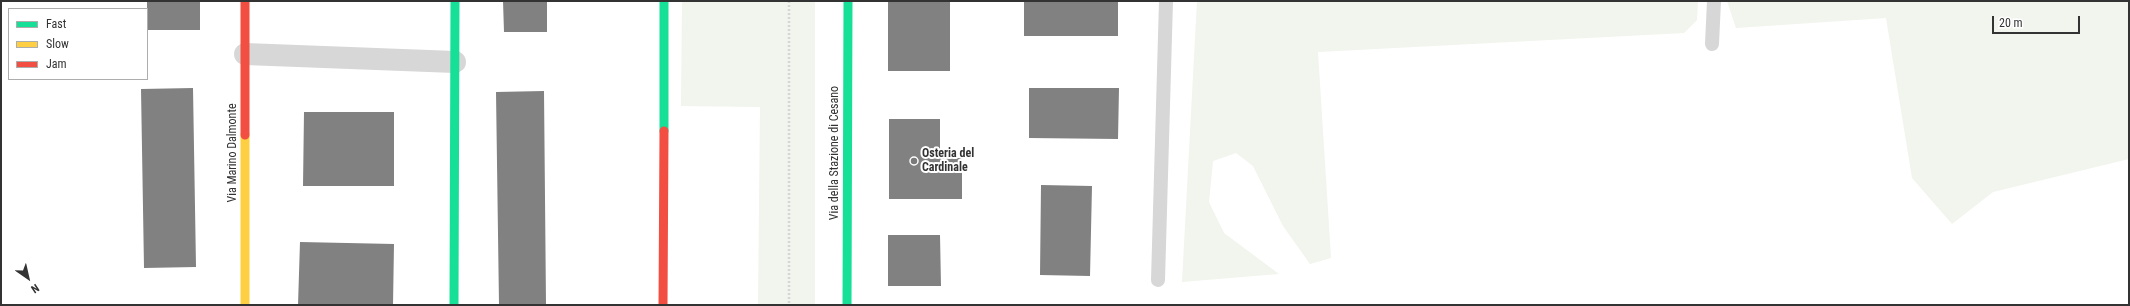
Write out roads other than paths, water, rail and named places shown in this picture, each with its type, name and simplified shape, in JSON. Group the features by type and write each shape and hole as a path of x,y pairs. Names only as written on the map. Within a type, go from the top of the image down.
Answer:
{"street":[{"name":"Via Marino Dalmonte","path":"245,1 246,305"},
{"path":"454,305 455,1"},
{"path":"663,305 664,1"},
{"name":"Via della Stazione di Cesano","path":"847,305 848,1"},
{"path":"245,54 455,62"}],"lane":[{"path":"1158,280 1166,1"},
{"path":"1712,44 1714,1"}],"place":[{"name":"Osteria del Cardinale","path":"914,161"}]}
